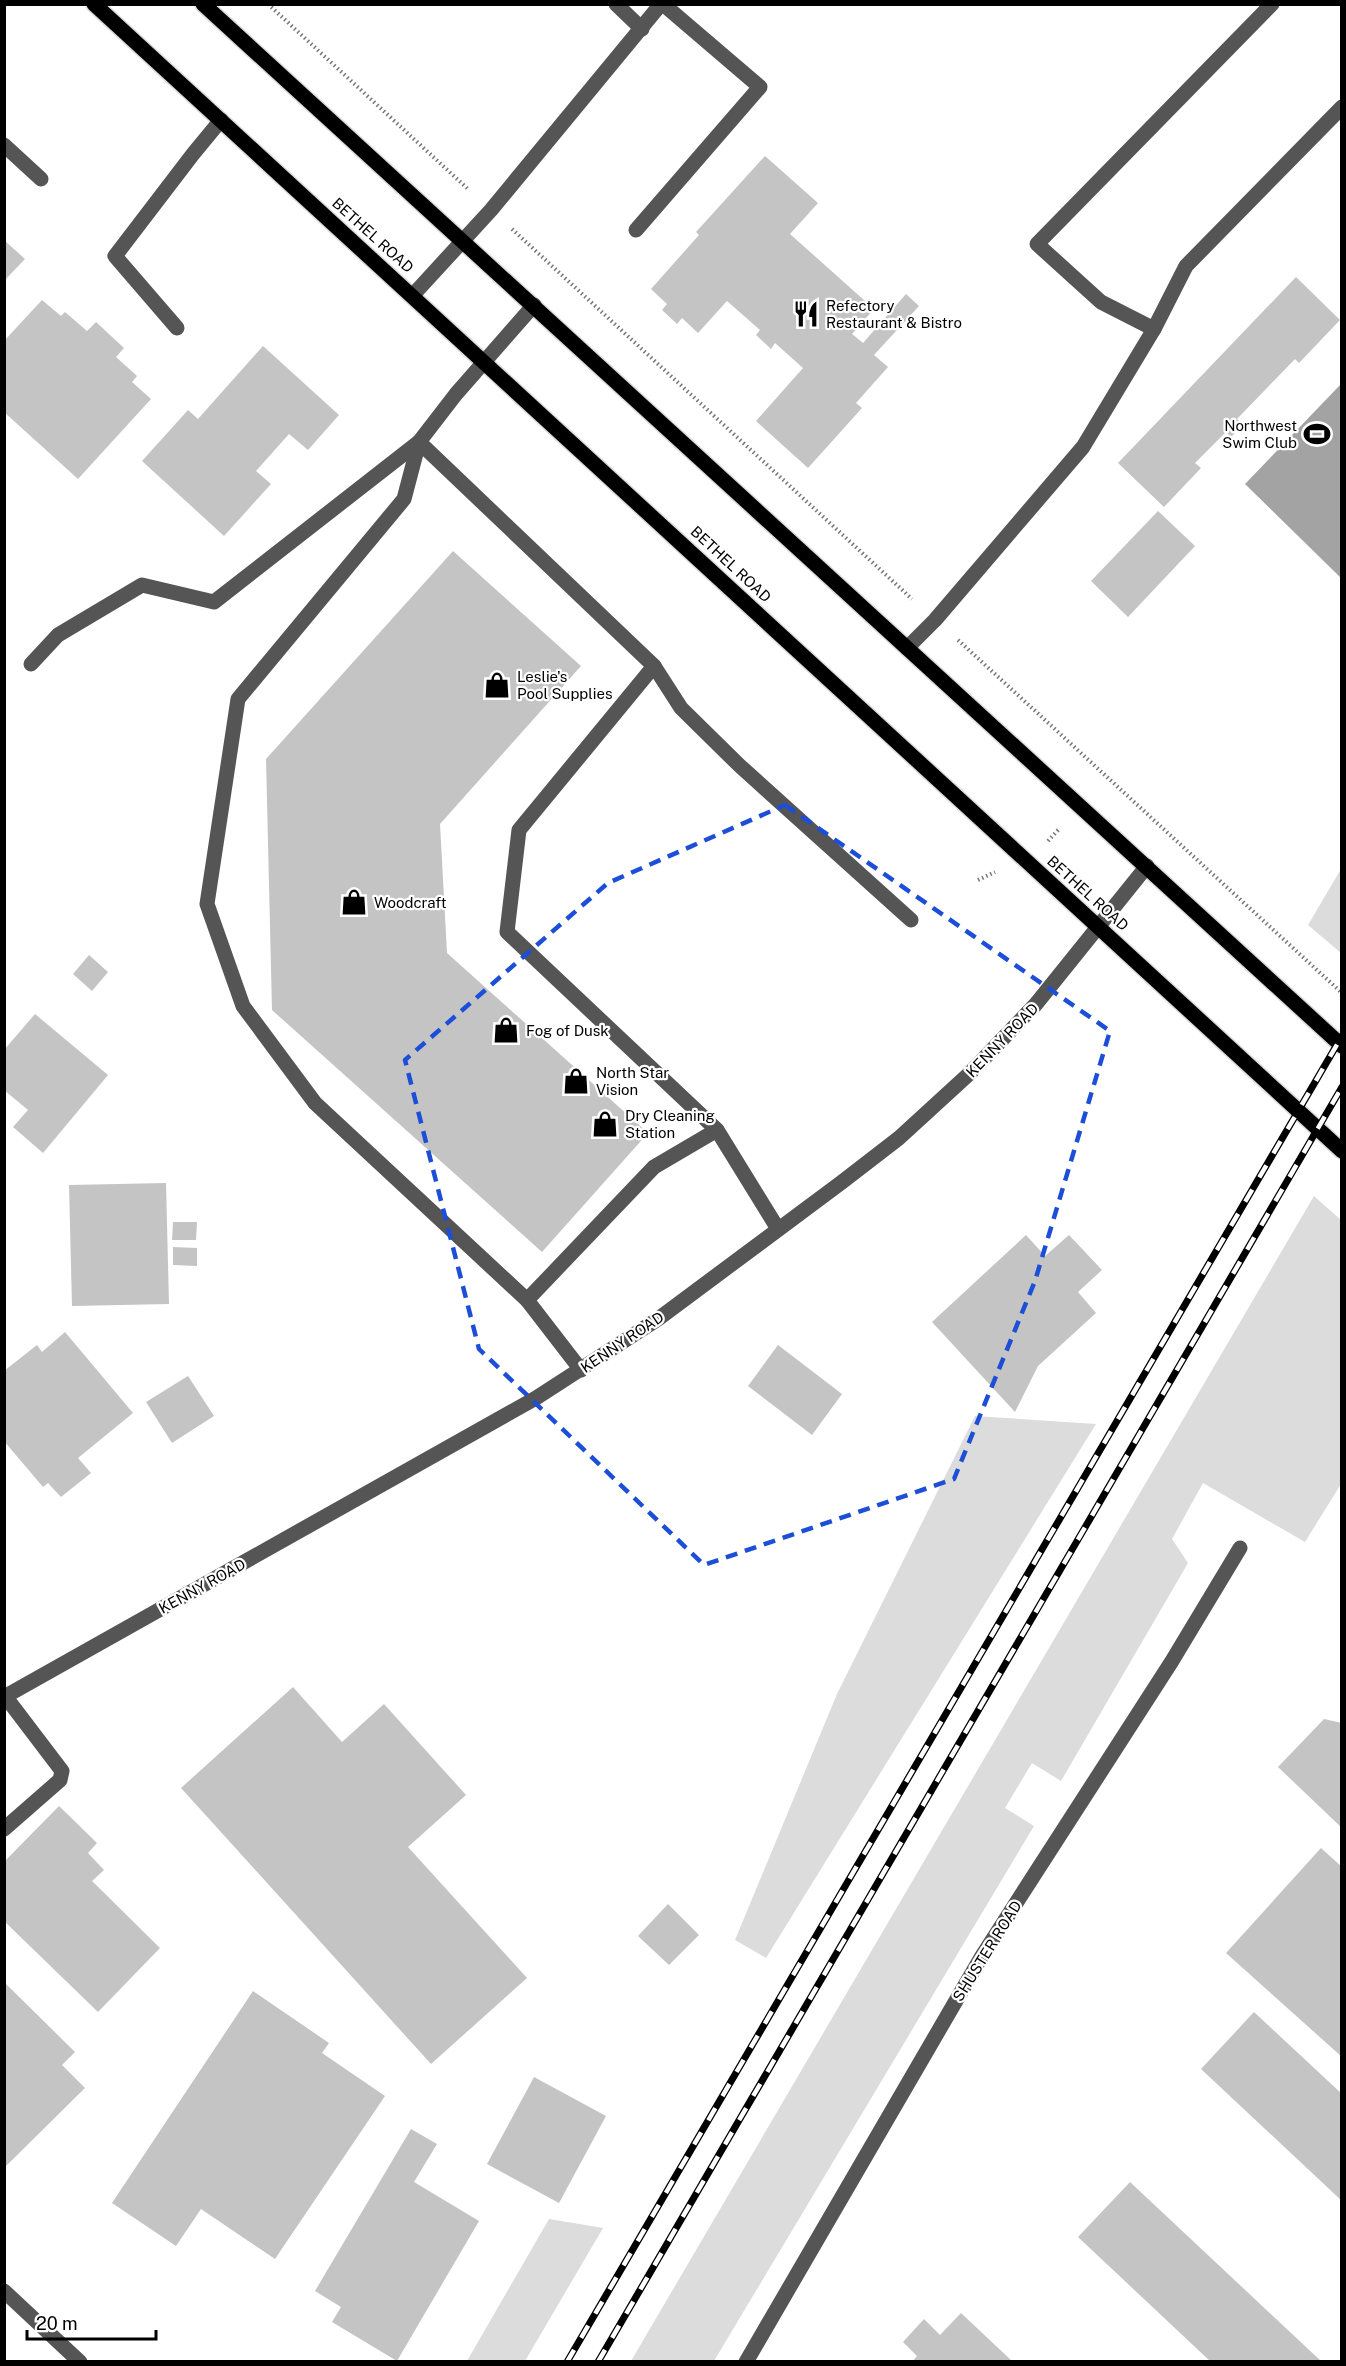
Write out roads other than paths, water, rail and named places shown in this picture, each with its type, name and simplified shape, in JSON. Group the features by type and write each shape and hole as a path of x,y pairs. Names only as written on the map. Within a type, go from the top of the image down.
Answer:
{"main road":[{"name":"BETHEL ROAD","path":"94,4 1341,1151"},
{"path":"203,4 1341,1046"}],"street":[{"path":"616,4 642,29"},
{"path":"412,295 491,210 662,4 760,87 636,230"},
{"path":"1154,329 1101,302 1037,244 1272,4"},
{"path":"908,648 935,620 1083,447 1154,329 1186,266 1341,106"},
{"path":"177,328 115,256 221,120"},
{"path":"4,145 41,179"},
{"path":"31,664 58,634 142,585 214,602 418,442 534,305"},
{"path":"418,442 654,666 681,708 740,766 911,920"},
{"path":"418,442 404,499 238,699 207,904 243,1006 315,1103 527,1300 581,1370"},
{"path":"654,666 519,830 507,932 717,1130 778,1229"},
{"name":"KENNY ROAD","path":"5,1696 536,1398 658,1319 842,1182 899,1137 970,1073 1036,1004 1147,866"},
{"path":"527,1300 654,1167 717,1130"},
{"name":"SHUSTER ROAD","path":"746,2361 982,1956 1172,1660 1240,1548"},
{"path":"4,1829 60,1780 62,1771 5,1696"},
{"path":"4,2291 80,2361"}],"railway":[{"path":"567,2362 1342,1036"},
{"path":"598,2362 1342,1087"}],"place":[{"name":"Refectory Restaurant & Bistro","path":"806,314"},
{"name":"Northwest Swim Club","path":"1317,434"},
{"name":"Leslie's Pool Supplies","path":"497,685"},
{"name":"Woodcraft","path":"354,902"},
{"name":"Fog of Dusk","path":"506,1030"},
{"name":"North Star Vision","path":"576,1081"},
{"name":"Dry Cleaning Station","path":"605,1124"}]}
